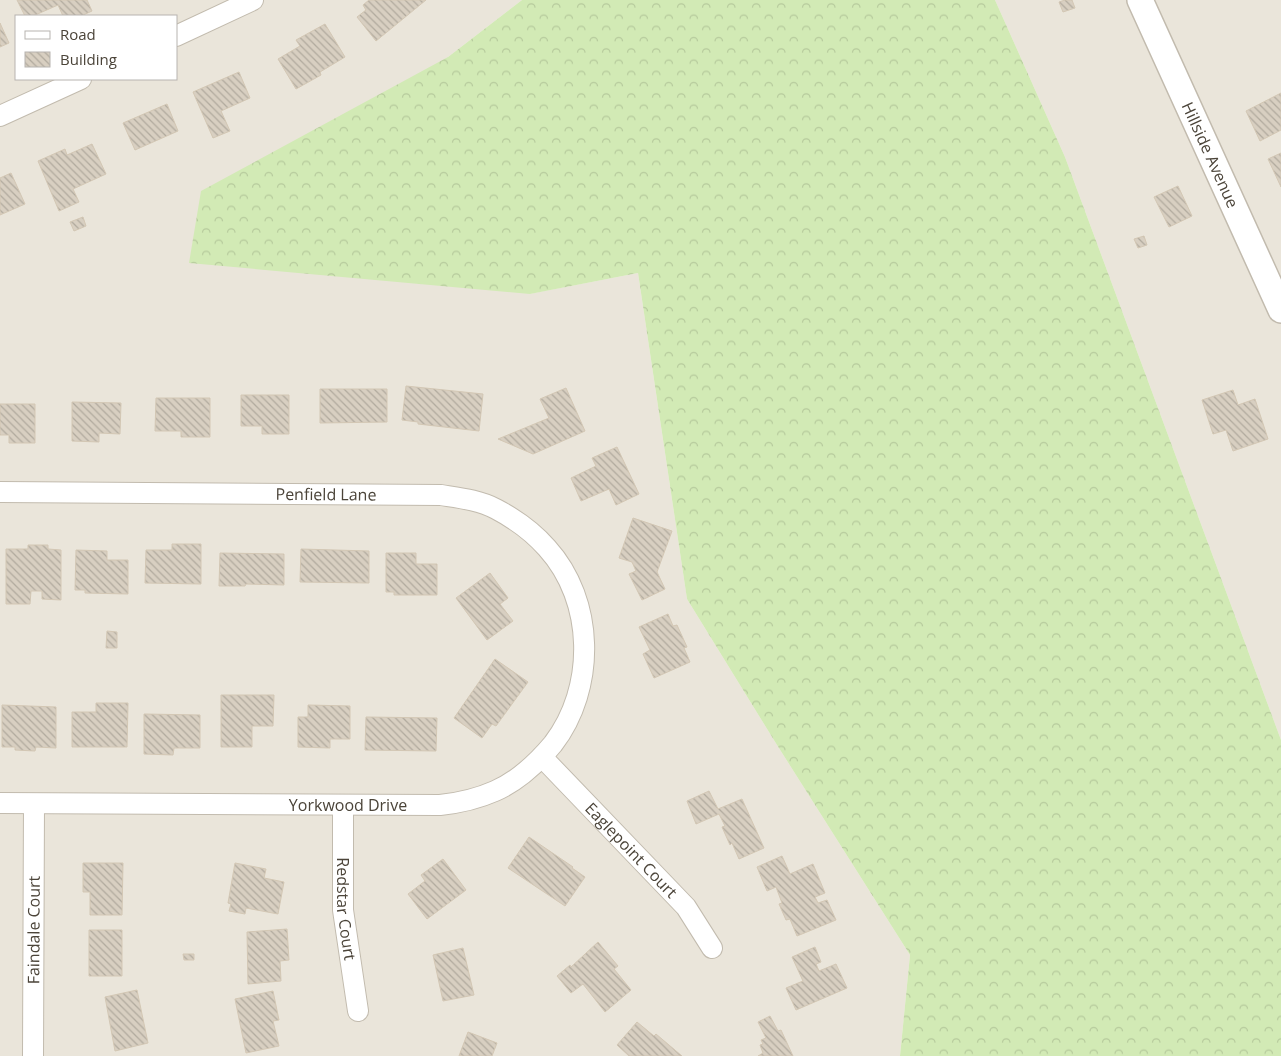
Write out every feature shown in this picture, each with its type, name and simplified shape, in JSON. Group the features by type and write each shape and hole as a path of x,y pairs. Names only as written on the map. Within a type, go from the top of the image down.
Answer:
{"street":[{"path":"178,35 254,0"},
{"name":"Hillside Avenue","path":"1140,0 1281,310"},
{"path":"0,116 79,80"},
{"name":"Penfield Lane","path":"0,492 441,495 474,501 495,508 523,526 548,548 566,576 575,596 584,628"},
{"name":"Yorkwood Drive","path":"0,803 440,805 463,802 496,791 525,773 542,758 562,732 576,703 582,682 585,660 584,628"},
{"name":"Eaglepoint Court","path":"542,758 686,907 712,948"},
{"name":"Faindale Court","path":"32,1056 34,804"},
{"name":"Redstar Court","path":"343,805 343,910 358,1011"}],"shaded area":[{"path":"0,0 522,0 448,57 529,294 638,273 687,599 910,955 900,1056 0,1056"},
{"path":"995,0 1281,0 1281,740 1065,157"}],"green space":[{"path":"522,0 995,0 1065,157 1281,740 1281,1056 900,1056 910,955 687,599 638,273 530,294 189,263 201,191 448,57"}],"building":[{"path":"17,0 87,0 92,11 83,15 63,15 58,5 35,15 24,15"},
{"path":"369,0 426,0 376,41 357,17 366,10 363,5"},
{"path":"1072,0 1075,8 1063,12 1059,2"},
{"path":"0,23 9,43 0,47"},
{"path":"325,24 345,57 320,72 321,75 296,89 278,59 300,46 296,40"},
{"path":"239,72 250,98 221,111 230,131 213,138 193,92"},
{"path":"1281,93 1281,130 1260,141 1246,111"},
{"path":"167,104 178,131 135,150 123,123"},
{"path":"92,144 106,174 73,189 79,202 59,211 38,161 65,149 67,155"},
{"path":"1281,153 1281,187 1268,159"},
{"path":"11,173 25,204 0,215 0,178"},
{"path":"1178,186 1192,216 1169,227 1154,197"},
{"path":"83,217 86,226 74,231 70,222"},
{"path":"1144,236 1147,245 1138,248 1134,239"},
{"path":"406,386 483,394 479,431 418,424 418,422 402,420"},
{"path":"566,388 585,431 533,454 498,439 549,418 540,399"},
{"path":"320,389 387,389 387,422 320,423"},
{"path":"1233,390 1238,405 1255,399 1268,439 1233,451 1226,430 1213,434 1202,400"},
{"path":"241,395 289,395 289,434 262,434 262,426 241,426"},
{"path":"156,398 210,398 210,437 181,437 181,431 155,431"},
{"path":"72,402 121,403 120,434 99,433 99,442 72,441"},
{"path":"0,404 35,404 35,443 9,443 9,435 0,435"},
{"path":"617,447 639,494 616,505 609,489 581,501 571,478 596,466 592,458"},
{"path":"633,518 672,531 657,572 665,589 642,600 629,574 636,571 632,562 619,558"},
{"path":"172,544 201,544 201,584 145,583 146,550 172,550"},
{"path":"28,545 48,545 48,549 61,550 61,600 42,599 42,591 31,591 30,604 6,604 6,549 28,549"},
{"path":"301,549 369,551 369,583 300,582"},
{"path":"76,550 107,551 107,560 128,560 128,594 85,593 85,590 75,590"},
{"path":"220,553 284,554 284,585 246,584 245,586 219,586"},
{"path":"386,553 416,553 416,564 437,564 437,595 394,595 394,592 386,592"},
{"path":"490,573 508,598 500,604 513,621 487,640 456,598"},
{"path":"668,614 673,626 677,625 687,647 684,648 690,662 654,678 643,654 650,650 639,627"},
{"path":"107,631 117,632 117,648 106,648"},
{"path":"495,659 528,682 496,726 492,724 482,738 454,718"},
{"path":"221,695 274,695 273,726 252,726 252,747 221,747"},
{"path":"96,703 128,703 127,747 72,747 72,712 96,712"},
{"path":"2,705 56,707 56,748 36,747 35,751 15,750 15,747 2,747"},
{"path":"308,705 350,706 350,739 330,739 330,748 298,747 298,717 308,717"},
{"path":"144,714 200,715 200,748 174,748 173,755 144,754"},
{"path":"366,717 437,718 436,751 365,750"},
{"path":"709,791 718,809 742,799 764,848 739,859 722,827 725,826 719,814 696,824 687,801"},
{"path":"529,837 585,877 565,906 508,868"},
{"path":"782,856 790,874 813,864 825,893 815,897 818,903 827,900 836,920 797,936 790,919 786,920 779,904 782,903 776,887 767,891 757,867"},
{"path":"443,859 466,890 427,919 408,894 425,881 421,875"},
{"path":"83,863 123,863 122,915 90,915 90,892 83,892"},
{"path":"235,863 266,869 264,878 284,882 278,914 246,908 245,914 229,911 231,904 228,903"},
{"path":"287,929 289,960 280,961 281,981 248,984 247,932"},
{"path":"89,930 122,930 122,976 89,976"},
{"path":"598,942 618,966 614,969 631,990 605,1012 583,984 571,993 557,976 570,965 571,967"},
{"path":"815,947 821,962 816,964 819,971 836,964 847,988 796,1010 786,988 803,981 792,957"},
{"path":"463,948 474,995 443,1001 433,955"},
{"path":"183,954 194,954 194,960 184,960"},
{"path":"137,990 148,1043 115,1051 105,997"},
{"path":"273,991 279,1020 273,1021 279,1046 246,1053 235,999"},
{"path":"770,1016 778,1031 781,1030 793,1056 758,1056 763,1053 760,1045 763,1044 761,1040 766,1038 758,1022"},
{"path":"637,1022 654,1036 656,1034 682,1056 629,1056 617,1045"},
{"path":"468,1032 497,1043 492,1056 459,1056"}]}
